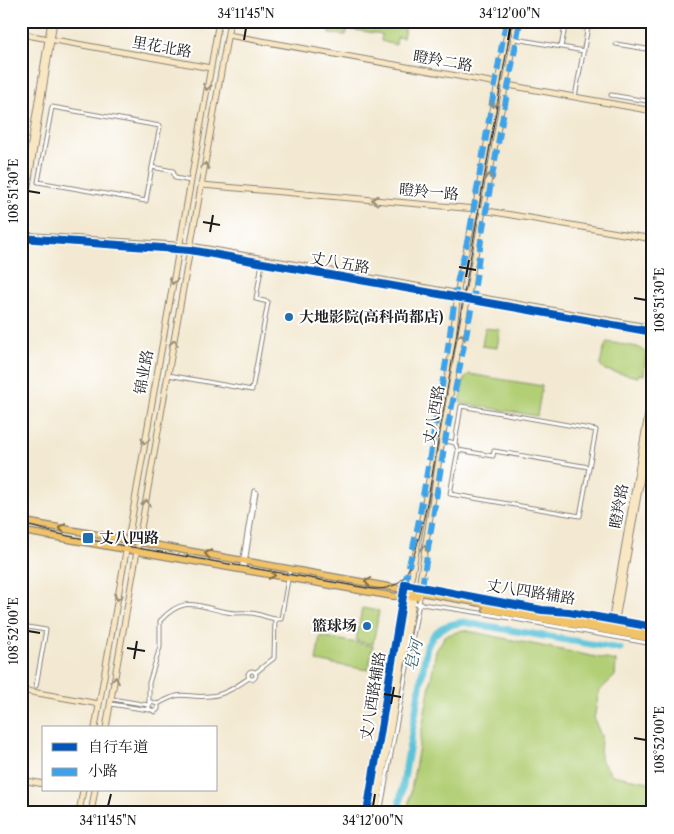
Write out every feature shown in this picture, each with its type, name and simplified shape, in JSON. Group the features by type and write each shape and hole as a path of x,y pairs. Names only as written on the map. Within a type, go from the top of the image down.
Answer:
{"main road":[{"path":"21,521 393,586 412,593 653,638"},
{"path":"21,531 392,596 412,593"},
{"path":"612,629 653,634"}],"street":[{"path":"21,230 52,21"},
{"name":"锦业路","path":"95,726 219,21"},
{"name":"锦业路","path":"106,726 230,21"},
{"name":"丈八西路","path":"376,813 412,593 410,578 450,364 457,296 476,209 508,21"},
{"name":"丈八西路","path":"372,813 412,593 420,581 442,440 517,21"},
{"path":"575,97 589,21"},
{"path":"561,47 565,27 570,25 588,28"},
{"name":"里花北路","path":"21,34 211,68"},
{"name":"瞪羚二路","path":"228,35 653,111"},
{"path":"21,205 50,39"},
{"path":"516,39 584,51"},
{"path":"616,44 653,50"},
{"path":"648,101 653,70"},
{"path":"611,95 653,102"},
{"path":"52,107 160,126 152,167 146,201 38,182 52,107"},
{"path":"152,167 173,171 175,178 191,181"},
{"name":"瞪羚一路","path":"202,185 476,209 653,239"},
{"name":"丈八五路","path":"21,237 191,248 457,296"},
{"name":"丈八五路","path":"191,248 262,263 653,328"},
{"path":"168,375 252,390 268,302 256,299 262,263"},
{"name":"丈八五路","path":"468,297 653,332"},
{"name":"瞪羚路","path":"614,620 653,386"},
{"path":"461,406 596,430 580,516 450,494 458,450 455,443 461,406"},
{"name":"瞪羚路","path":"612,629 653,410"},
{"path":"442,440 455,443"},
{"path":"458,450 493,456 494,451 589,467"},
{"path":"243,570 245,560 256,492 254,492 245,560"},
{"path":"149,710 149,682 160,648 160,621 171,609 194,603 226,612 252,613 281,619 290,568"},
{"name":"丈八西路辅路","path":"380,813 419,604 412,593"},
{"name":"丈八西路辅路","path":"367,813 412,593"},
{"name":"丈八四路辅路","path":"412,593 419,604 487,614 653,644"},
{"name":"丈八四路辅路","path":"412,593 570,612 653,627"},
{"path":"158,704 177,694 203,696 221,693 249,678 249,672 255,673 274,658 275,619"},
{"path":"21,626 46,630 36,686"},
{"path":"21,690 99,704"},
{"path":"111,701 149,704 153,701 158,704"},
{"path":"111,701 157,711 158,704"},
{"path":"21,780 42,784"},
{"path":"79,813 83,792"},
{"path":"91,813 95,792"}],"green space":[{"path":"332,21 406,21 403,38 397,37 396,45 381,41 382,34 348,29 346,35 329,34"},
{"path":"485,328 500,330 497,348 482,346"},
{"path":"607,342 638,347 646,353 644,375 639,374 638,377 605,370 600,365"},
{"path":"469,374 542,386 537,416 460,403 464,379"},
{"name":"篮球场","path":"362,608 379,611 373,644 356,641"},
{"path":"463,630 616,661 615,676 599,691 594,719 601,736 600,759 612,775 653,783 653,813 407,813 436,651 445,636"},
{"path":"320,636 373,646 368,670 316,661"}],"waterway":[{"name":"皂河","path":"398,813 427,646 441,628 464,622 620,649"}],"tram line":[{"path":"21,524 68,536 373,589 393,586 405,576 414,556 428,498 512,21"}],"marked path":[{"path":"405,584 418,525 446,362 457,283 470,230 506,21"},
{"path":"422,587 445,441 473,300 482,233 520,21"}],"cycle path":[{"path":"21,238 190,250 653,332"},
{"path":"367,813 405,584 542,610 569,612 653,627"}],"place":[{"name":"大地影院(高科尚都店)","path":"289,317"},
{"name":"丈八四路","path":"88,538"},
{"name":"篮球场","path":"367,626"}]}
